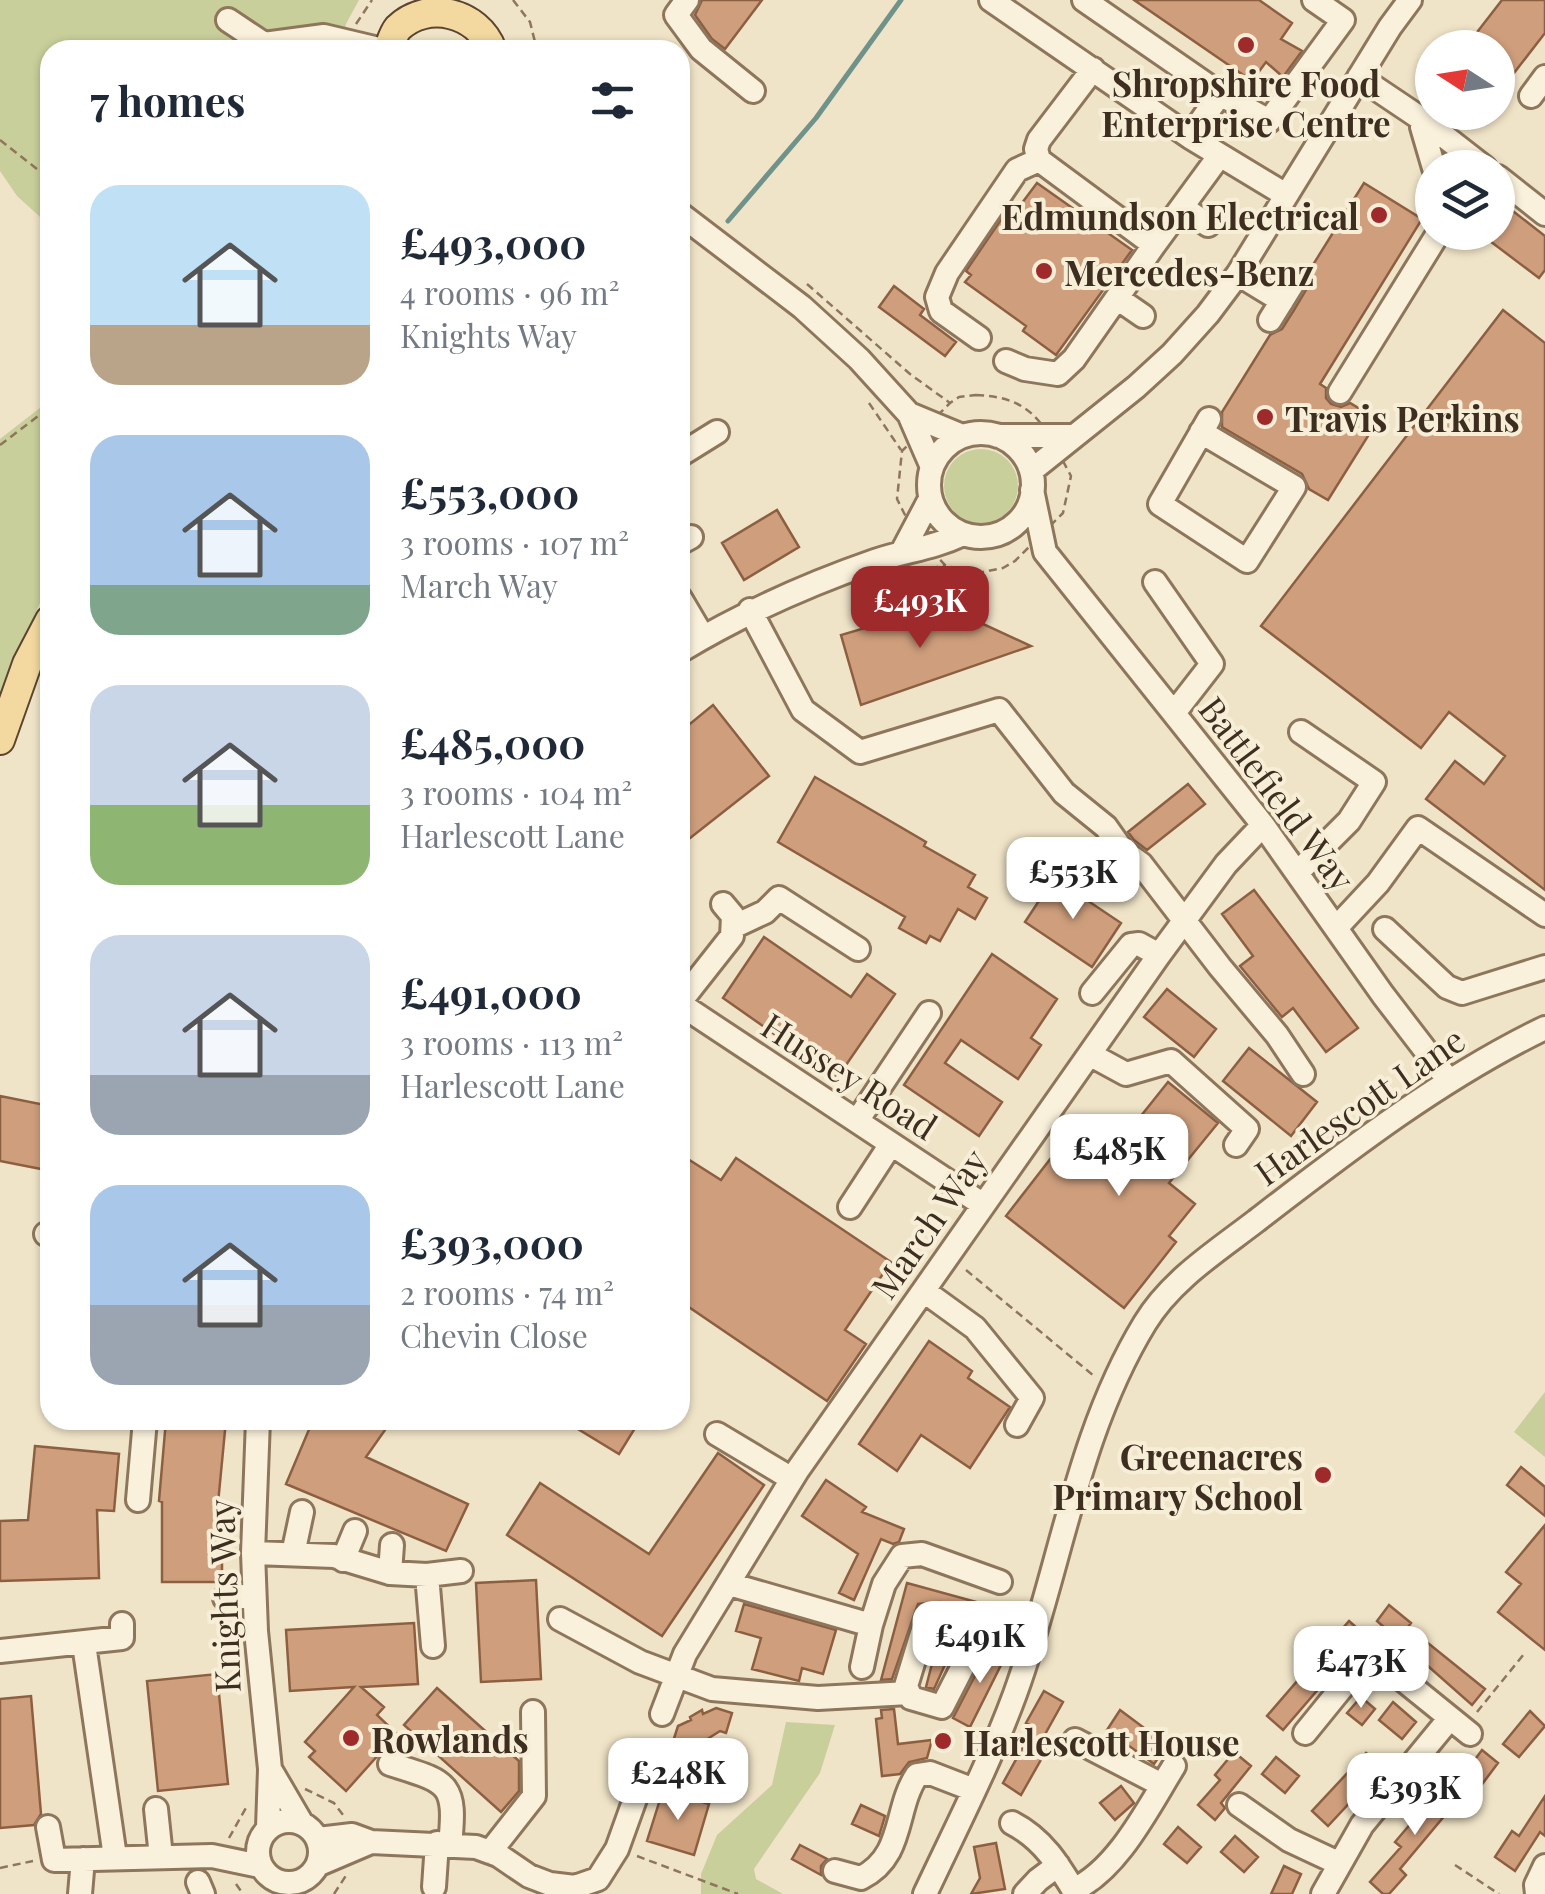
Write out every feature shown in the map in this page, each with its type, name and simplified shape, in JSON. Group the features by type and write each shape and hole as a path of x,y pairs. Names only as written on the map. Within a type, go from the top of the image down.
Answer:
{"main road":[{"path":"391,40 398,28 417,13 446,4 489,35"},
{"path":"0,740 40,639"}],"street":[{"path":"992,0 1190,137 1286,195"},
{"path":"1084,0 1220,94 1269,121 1343,20 1314,0"},
{"path":"1032,481 1073,436 1172,354 1238,274 1410,0"},
{"path":"674,5 701,49 753,91"},
{"path":"228,20 255,40"},
{"path":"302,40 324,36 342,40"},
{"path":"1094,69 1039,140 1039,160 1154,244"},
{"path":"1359,78 1415,115"},
{"path":"1190,137 1220,94"},
{"path":"1436,130 1462,150"},
{"path":"1006,362 1058,374 1074,359 1220,155"},
{"path":"978,338 941,311 937,303 940,290 947,273 1017,170 1039,160"},
{"path":"1515,190 1545,214"},
{"path":"1182,207 1208,224"},
{"path":"690,222 802,307 859,359 909,414 932,466"},
{"path":"1340,392 1428,250"},
{"path":"1238,274 1282,301"},
{"path":"1116,298 1143,316"},
{"path":"909,414 962,436"},
{"path":"1205,426 1294,487 1246,561 1160,504 1205,426"},
{"path":"690,449 718,432"},
{"path":"1044,552 990,536 962,534 948,526 930,499 928,482 932,466 949,443 962,436 1073,436"},
{"path":"990,536 1019,520 1028,506 1032,481 1019,449 998,436"},
{"name":"Battlefield Way","path":"1032,481 1044,552 1263,825 1449,1081"},
{"path":"902,552 930,499"},
{"path":"690,645 750,610 804,586 902,552 930,549 962,534"},
{"path":"1155,582 1212,664 1174,713"},
{"path":"750,610 802,710 860,752 999,710 1064,793 1106,827 1124,852 1142,864 1277,1034 1303,1074"},
{"path":"690,615 703,637"},
{"path":"1298,872 1349,821 1374,782 1301,732"},
{"name":"March Way","path":"662,1714 674,1677 700,1627 792,1478 1159,956 1226,864 1263,825"},
{"path":"1336,928 1378,883 1418,828 1545,915"},
{"path":"735,926 765,912 779,898 858,949"},
{"path":"690,994 732,936 733,916 723,904"},
{"path":"1385,929 1446,986 1462,993 1545,967"},
{"path":"1092,994 1131,945 1139,944 1159,956"},
{"path":"856,1121 929,1012"},
{"name":"Hussey Road","path":"690,1013 982,1204"},
{"name":"Harlescott Lane","path":"925,1894 1016,1693 1075,1490 1111,1390 1146,1320 1184,1276 1449,1081 1545,1028"},
{"path":"1092,1055 1126,1074 1171,1061 1247,1129 1236,1145"},
{"path":"850,1207 891,1144"},
{"path":"924,1291 974,1328 1032,1398 1017,1425"},
{"path":"138,1500 144,1430"},
{"name":"Knights Way","path":"258,1430 252,1553 270,1769 262,1847"},
{"path":"718,1434 792,1478"},
{"path":"293,1554 302,1512"},
{"path":"344,1560 354,1531"},
{"path":"390,1573 392,1545"},
{"path":"252,1553 344,1560 390,1573 427,1575 461,1571"},
{"path":"862,1666 871,1625 892,1568 902,1556 922,1554 1000,1582"},
{"path":"427,1575 433,1646"},
{"path":"729,1584 871,1625"},
{"path":"224,1598 254,1595"},
{"path":"982,1629 942,1708 912,1698 906,1686 927,1617 982,1629 1030,1642"},
{"path":"560,1619 640,1662 712,1689 818,1698 909,1693"},
{"path":"0,1651 122,1638 122,1624"},
{"path":"84,1644 82,1695 92,1778 115,1858"},
{"path":"1305,1733 1370,1653 1461,1727 1362,1826 1323,1894"},
{"path":"490,1852 534,1796 533,1712"},
{"path":"1012,1822 1032,1833 1075,1892 1100,1874 1168,1775 1075,1740"},
{"path":"390,1764 423,1775 448,1790 454,1810 434,1887"},
{"name":"Knights Way","path":"270,1769 300,1822 318,1840"},
{"path":"834,1872 862,1878 879,1866 900,1832 910,1786 917,1775 930,1773 974,1790"},
{"path":"312,1878 318,1840 352,1835 371,1842 443,1844 490,1852 532,1885 575,1887 598,1879 617,1849 640,1784"},
{"path":"1239,1805 1289,1840 1338,1863"},
{"path":"156,1809 161,1857"},
{"path":"48,1827 54,1860 161,1857 262,1847 283,1820 300,1822"},
{"path":"262,1847 270,1877 287,1889 371,1842"},
{"path":"80,1894 83,1859"},
{"path":"1025,1894 1058,1866"},
{"path":"1537,1894 1536,1885 1545,1866"}],"path":[{"path":"352,36 356,21 372,0"},
{"path":"513,0 530,22 534,40"},
{"path":"0,140 40,172"},
{"path":"943,410 960,397 1000,396 1025,406 1042,422"},
{"path":"870,404 904,449 897,499 904,519"},
{"path":"0,445 40,415"},
{"path":"1054,525 1070,494 1068,471"},
{"path":"878,582 943,563 963,571 983,572 1015,561"},
{"path":"948,1255 1111,1390"},
{"path":"1461,1727 1524,1654"},
{"path":"300,1787 334,1803 350,1823"},
{"path":"219,1849 253,1800"},
{"path":"617,1849 738,1894"},
{"path":"0,1868 54,1860"},
{"path":"1455,1865 1499,1894"},
{"path":"334,1894 350,1868"},
{"path":"232,1878 243,1894"}],"green space":[{"path":"0,0 359,0 342,40 40,40 40,217 17,196 0,171"},
{"path":"40,408 40,603 0,694 0,439"},
{"path":"981,449 1007,460 1018,486 1007,512 981,523 955,512 944,486 955,460"},
{"path":"1545,1392 1545,1457 1514,1432"},
{"path":"786,1722 835,1725 820,1773 754,1869 756,1879 783,1894 701,1894 701,1874 717,1835 772,1785"}],"building":[{"path":"702,0 762,0 725,49 712,39 695,15"},
{"name":"Shropshire Food Enterprise Centre","path":"1134,0 1259,0 1292,23 1281,39 1302,51 1283,77 1266,62 1252,81"},
{"path":"1502,0 1545,0 1545,33 1515,72 1515,30 1479,30"},
{"name":"Mercedes-Benz","path":"1037,183 1132,250 1056,355 1023,331 1026,326 965,282 971,275 966,271 1013,202 1019,207"},
{"path":"1364,183 1415,215 1415,230 1320,384 1326,388 1331,404 1341,407 1350,403 1378,420 1328,500 1309,489 1302,474 1222,427 1222,412 1270,335 1282,329 1294,310 1306,290 1306,276"},
{"path":"1515,213 1545,236 1545,270 1539,278 1502,250 1515,250"},
{"path":"894,286 924,309 920,315 956,342 945,356 879,307"},
{"path":"1503,310 1545,343 1545,890 1426,799 1455,761 1484,784 1505,756 1449,712 1421,748 1261,626"},
{"path":"777,510 799,547 744,580 722,543"},
{"path":"942,605 1031,646 861,705 841,635"},
{"path":"713,705 769,776 690,838 690,724"},
{"path":"815,777 975,875 968,887 987,898 975,919 958,909 940,941 930,936 926,943 899,928 905,917 778,842"},
{"path":"1188,784 1205,804 1147,850 1134,840 1128,832"},
{"path":"1054,878 1121,923 1092,967 1025,922"},
{"path":"1254,890 1358,1028 1326,1052 1293,1008 1282,1017 1240,966 1253,956 1222,914"},
{"path":"764,937 851,997 867,974 895,994 837,1078 723,998"},
{"path":"992,954 1057,999 1031,1038 1041,1045 1018,1079 961,1040 945,1063 1002,1102 979,1136 904,1085"},
{"path":"1167,989 1216,1029 1194,1057 1144,1017"},
{"path":"1249,1048 1317,1102 1291,1136 1223,1081"},
{"path":"1168,1082 1218,1123 1169,1183 1195,1204 1169,1236 1176,1242 1124,1308 1006,1216 1058,1149 1093,1176"},
{"path":"0,1096 40,1104 40,1169 0,1161"},
{"path":"736,1158 891,1262 845,1330 866,1344 827,1401 690,1308 690,1160 721,1180"},
{"path":"929,1341 972,1371 968,1378 1010,1407 970,1468 921,1435 897,1471 859,1444"},
{"path":"165,1430 225,1430 217,1514 222,1514 222,1582 162,1582 159,1501"},
{"path":"309,1430 385,1430 366,1457 468,1504 446,1551 286,1484"},
{"path":"580,1430 634,1430 619,1454"},
{"path":"35,1446 119,1454 114,1511 97,1510 99,1578 0,1581 0,1521 28,1520"},
{"path":"718,1453 764,1485 662,1636 507,1535 540,1483 649,1554"},
{"path":"1521,1467 1545,1487 1545,1516 1507,1485"},
{"path":"826,1480 866,1507 862,1512 904,1529 899,1542 881,1539 854,1600 839,1593 858,1554 802,1516"},
{"path":"1545,1525 1545,1650 1498,1612 1521,1584 1506,1572"},
{"path":"536,1580 541,1679 481,1682 476,1583"},
{"path":"907,1583 1013,1612 1010,1621 940,1602 918,1604 892,1679 881,1680"},
{"path":"744,1604 836,1630 823,1674 802,1668 799,1681 752,1669 761,1638 736,1631"},
{"path":"1389,1605 1411,1623 1408,1627 1485,1689 1472,1705 1377,1621"},
{"path":"1349,1621 1365,1635 1283,1730 1267,1716"},
{"path":"414,1623 418,1684 361,1687 384,1707 377,1715 397,1734 346,1791 309,1757 315,1751 305,1742 354,1687 290,1691 286,1630"},
{"path":"940,1633 957,1638 934,1689 926,1687"},
{"path":"990,1647 1008,1651 970,1727 953,1718"},
{"path":"217,1674 228,1784 158,1791 147,1681"},
{"path":"437,1688 519,1761 519,1791 501,1812 404,1725"},
{"path":"1044,1691 1063,1702 1043,1738 1051,1742 1021,1795 1003,1783 1034,1727 1026,1723"},
{"path":"31,1696 41,1814 34,1825 0,1828 0,1699"},
{"path":"1361,1697 1375,1709 1362,1725 1347,1713"},
{"path":"1393,1702 1416,1722 1402,1739 1379,1720"},
{"path":"716,1708 732,1713 726,1733 720,1731 693,1748 689,1761 669,1754 678,1726 702,1710 703,1714"},
{"name":"Harlescott House","path":"894,1709 898,1744 932,1740 927,1758 909,1762 900,1774 882,1776 876,1719 882,1718 881,1710"},
{"path":"1120,1710 1167,1745 1154,1764 1107,1730"},
{"path":"1530,1711 1545,1726 1519,1757 1503,1744"},
{"path":"1482,1750 1498,1763 1480,1787 1464,1774"},
{"path":"1234,1752 1251,1766 1221,1803 1225,1808 1215,1820 1198,1805 1220,1780 1215,1775"},
{"path":"1366,1753 1382,1768 1328,1826 1312,1811"},
{"path":"1276,1757 1299,1776 1285,1793 1262,1774"},
{"path":"1446,1782 1461,1796 1400,1869 1406,1875 1389,1894 1383,1894 1370,1882 1401,1847 1395,1842"},
{"path":"1121,1786 1134,1803 1115,1820 1100,1803"},
{"path":"663,1790 709,1804 694,1855 647,1841"},
{"path":"1545,1796 1545,1836 1540,1832 1515,1871 1495,1857 1512,1831 1519,1836"},
{"path":"861,1805 885,1816 879,1836 852,1824"},
{"path":"1178,1827 1201,1847 1187,1863 1164,1844"},
{"path":"1235,1836 1258,1857 1244,1872 1221,1852"},
{"path":"996,1843 1005,1889 971,1894 980,1878 974,1847"},
{"path":"800,1845 827,1859 821,1866 821,1875 792,1859"},
{"path":"1284,1866 1301,1874 1292,1894 1271,1894"}],"waterway":[{"path":"728,221 816,118 901,0"}],"place":[{"name":"Shropshire Food Enterprise Centre","path":"1246,45"},
{"name":"Edmundson Electrical","path":"1379,215"},
{"name":"Mercedes-Benz","path":"1044,271"},
{"name":"Travis Perkins","path":"1265,417"},
{"name":"Greenacres Primary School","path":"1323,1475"},
{"name":"Rowlands","path":"351,1738"},
{"name":"Harlescott House","path":"943,1741"}]}
